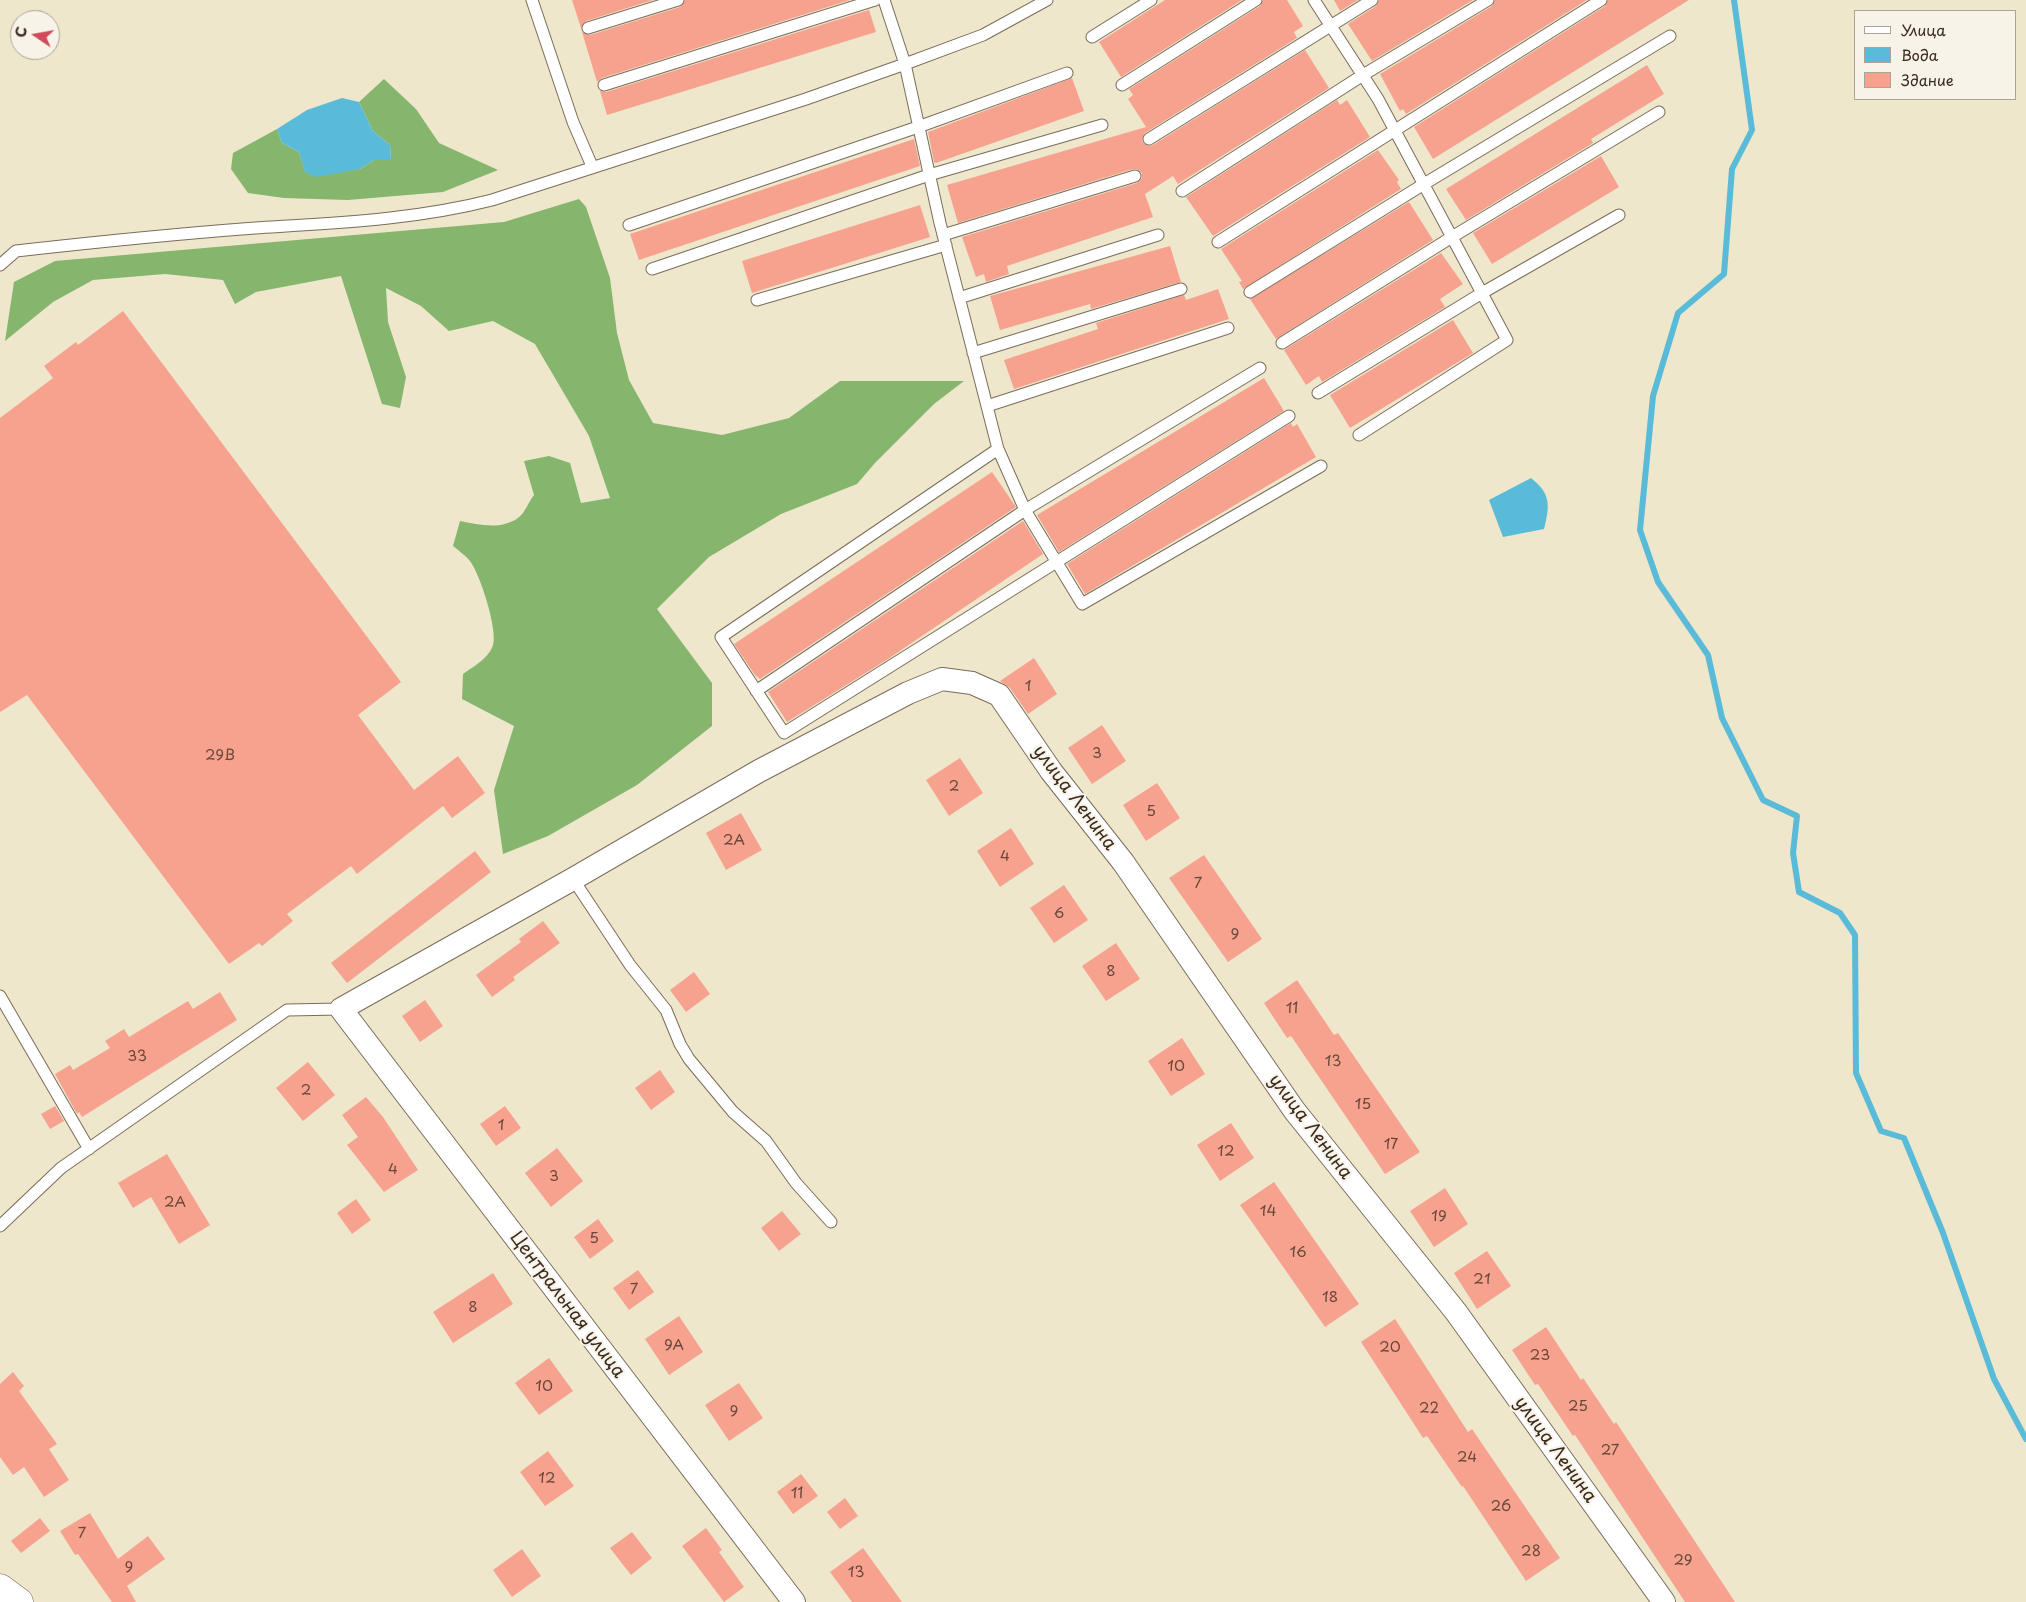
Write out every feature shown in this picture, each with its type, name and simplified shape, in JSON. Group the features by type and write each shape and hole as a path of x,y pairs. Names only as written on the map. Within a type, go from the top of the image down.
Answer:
{"main road":[{"path":"0,1588 19,1602"}],"street":[{"name":"улица Ленина","path":"573,879 759,771 908,693 942,678 972,683 999,695 1051,771 1123,862 1294,1110 1456,1312 1664,1602"},
{"path":"341,1008 573,879"},
{"name":"Центральная улица","path":"341,1008 794,1602"}],"lane":[{"path":"532,0 573,122 592,166"},
{"path":"588,28 678,0"},
{"path":"604,85 875,0"},
{"path":"884,0 905,64 944,240 998,449 1025,510 1082,604 1321,466"},
{"path":"0,265 16,251 35,248 172,234 344,223 424,215 492,200 592,166 806,99 905,64 983,35 1047,0"},
{"path":"1092,37 1151,0"},
{"path":"1122,85 1256,0"},
{"path":"1314,0 1363,75 1394,129 1507,340 1358,435"},
{"path":"1149,139 1372,0"},
{"path":"1182,191 1363,75 1488,0"},
{"path":"1218,242 1394,129 1601,0"},
{"path":"1250,292 1424,184 1670,36"},
{"path":"629,225 918,127 1068,73"},
{"path":"1282,343 1452,237 1659,112"},
{"path":"652,268 929,175 1102,125"},
{"path":"757,300 1134,176"},
{"path":"1318,393 1482,294 1619,215"},
{"path":"959,298 1158,235"},
{"path":"973,353 1181,289"},
{"path":"987,406 1228,328"},
{"path":"756,691 1025,510 1260,368"},
{"path":"998,449 721,637 784,733 1289,416"},
{"path":"573,879 630,965 666,1010 680,1044 689,1059 732,1112 766,1141 796,1183 831,1222"},
{"path":"0,996 88,1149"},
{"path":"0,1226 61,1168 287,1010 341,1008"}],"green space":[{"path":"384,79 416,109 439,143 498,170 443,192 348,200 284,198 248,193 231,169 233,153 277,129 282,143 299,152 305,171 360,169 374,160 391,160 390,145 373,131 359,102"},
{"path":"579,199 586,207 610,278 617,333 629,380 653,423 722,435 789,418 840,381 964,381 934,404 875,463 857,484 781,514 709,557 657,609 712,683 712,726 637,785 548,836 503,854 494,790 514,726 462,699 463,674 488,654 493,645 494,638 491,615 479,578 470,561 453,546 460,521 482,525 497,525 511,522 518,518 534,495 524,461 549,456 570,463 581,503 610,498 589,436 535,344 493,321 449,331 421,306 386,288 388,322 406,377 400,408 382,404 341,276 256,292 235,304 223,280 165,274 93,280 53,302 5,341 14,282 55,261 504,222"}],"water":[{"path":"342,98 359,102 373,131 390,145 391,160 374,160 360,169 316,177 305,172 299,152 282,143 277,129 307,110"},
{"path":"1531,478 1542,489 1547,500 1548,507 1544,529 1503,537 1489,500"}],"building":[{"path":"572,0 653,0 586,21 581,28"},
{"path":"685,0 850,0 602,78 597,82 582,32 590,35 680,7"},
{"path":"1165,0 1242,0 1121,77 1099,42"},
{"path":"1263,0 1287,0 1303,26 1294,32 1297,38 1145,133 1142,139 1143,143 1149,146 1153,145 1305,50 1329,88 1178,184 1173,176 1145,194 1153,217 1007,266 1009,274 986,282 984,274 976,277 962,237 1137,183 1142,178 1142,173 1137,169 1133,169 958,223 947,185 1146,127 1128,99 1133,95 1129,89 1260,6"},
{"path":"1334,0 1358,0 1340,11"},
{"path":"1379,0 1473,0 1372,61 1348,24 1376,6"},
{"path":"1495,0 1587,0 1406,114 1403,109 1400,111 1380,74 1492,6"},
{"path":"1608,0 1689,0 1433,159 1414,127 1605,6"},
{"path":"869,10 876,32 607,115 600,91 606,92"},
{"path":"1647,65 1664,94 1591,139 1593,143 1466,220 1446,189"},
{"path":"1072,78 1084,111 936,163 934,162 928,132"},
{"path":"1337,100 1340,105 1347,100 1370,137 1213,236 1186,197"},
{"path":"914,139 920,166 639,260 630,234"},
{"path":"1378,150 1399,180 1397,182 1401,189 1243,289 1239,282 1242,281 1221,249"},
{"path":"1601,156 1619,187 1492,264 1473,233"},
{"path":"1409,202 1433,240 1276,339 1250,299"},
{"path":"920,205 930,237 752,293 742,261"},
{"path":"1170,246 1181,282 1091,309 1090,304 1000,330 990,296"},
{"path":"1441,253 1463,284 1440,299 1445,307 1322,382 1319,376 1306,385 1284,350"},
{"path":"1218,289 1229,319 1014,389 1004,360 1098,329 1096,323 1184,295 1186,300"},
{"path":"123,311 401,682 358,715 414,790 458,756 485,793 452,818 443,806 357,874 351,866 287,914 293,921 262,946 259,943 229,964 27,695 0,712 0,418 53,378 44,366 76,342 78,345"},
{"path":"1453,320 1473,353 1350,428 1330,395"},
{"path":"1264,378 1284,411 1059,552 1037,515"},
{"path":"1291,423 1293,427 1297,424 1316,457 1085,594 1067,564"},
{"path":"992,472 1016,507 760,679 755,675 734,644"},
{"path":"1023,521 1043,554 888,659 787,722 768,692"},
{"path":"1034,658 1057,694 1028,714 1010,688 1000,681"},
{"path":"1102,725 1126,761 1092,784 1068,748"},
{"path":"960,758 983,793 949,816 926,780"},
{"path":"1157,783 1180,818 1146,841 1123,805"},
{"path":"741,813 762,850 726,870 706,833"},
{"path":"1011,828 1034,864 1000,887 977,851"},
{"path":"475,851 491,872 347,983 331,963"},
{"path":"1204,855 1262,939 1228,962 1169,878"},
{"path":"1064,885 1088,920 1054,943 1030,908"},
{"path":"543,921 560,943 513,977 515,980 492,997 476,975 521,942 519,939"},
{"path":"1116,943 1140,979 1106,1001 1082,966"},
{"path":"694,972 710,994 686,1012 670,990"},
{"path":"1297,980 1334,1035 1338,1033 1420,1152 1385,1174 1291,1036 1287,1038 1264,1003"},
{"path":"220,992 237,1020 82,1117 79,1112 77,1114 55,1074 70,1065 73,1070 110,1048 105,1041 124,1029 129,1037 188,1001 193,1009"},
{"path":"425,1000 443,1026 420,1042 402,1016"},
{"path":"1182,1038 1205,1074 1171,1096 1148,1061"},
{"path":"308,1062 335,1095 303,1121 276,1088"},
{"path":"660,1070 675,1092 651,1110 635,1088"},
{"path":"366,1097 383,1117 418,1170 384,1192 347,1145 358,1137 342,1115"},
{"path":"55,1106 64,1121 50,1129 41,1114"},
{"path":"505,1106 521,1128 496,1146 480,1124"},
{"path":"1231,1123 1254,1158 1220,1181 1197,1145"},
{"path":"557,1148 583,1181 551,1207 525,1173"},
{"path":"167,1154 210,1225 179,1244 151,1197 133,1208 118,1183"},
{"path":"1274,1182 1359,1304 1325,1327 1240,1205"},
{"path":"1445,1188 1468,1224 1434,1247 1410,1211"},
{"path":"356,1199 371,1220 352,1234 337,1213"},
{"path":"782,1211 801,1234 779,1251 761,1228"},
{"path":"598,1219 614,1241 590,1259 574,1237"},
{"path":"1487,1251 1511,1286 1477,1309 1454,1273"},
{"path":"638,1270 654,1292 629,1310 613,1288"},
{"path":"493,1273 513,1304 453,1343 433,1312"},
{"path":"679,1316 703,1352 669,1375 645,1339"},
{"path":"1395,1319 1468,1432 1472,1429 1560,1558 1526,1581 1463,1486 1427,1436 1423,1438 1361,1342"},
{"path":"1546,1327 1581,1380 1583,1378 1614,1424 1616,1422 1735,1602 1685,1602 1575,1435 1573,1436 1538,1384 1535,1385 1512,1350"},
{"path":"549,1358 573,1391 539,1415 515,1383"},
{"path":"13,1372 24,1386 19,1391 57,1444 49,1449 69,1480 44,1497 24,1467 13,1475 0,1457 0,1384"},
{"path":"739,1383 763,1418 729,1441 705,1405"},
{"path":"548,1451 574,1486 545,1506 520,1472"},
{"path":"801,1474 818,1496 793,1514 777,1492"},
{"path":"845,1498 858,1516 840,1529 827,1512"},
{"path":"90,1513 118,1559 148,1536 165,1559 127,1586 136,1602 112,1602 78,1554 75,1555 60,1531"},
{"path":"40,1518 50,1531 21,1553 11,1541"},
{"path":"706,1528 722,1550 719,1552 744,1587 724,1602 682,1546"},
{"path":"632,1532 652,1558 631,1575 610,1548"},
{"path":"863,1548 902,1602 852,1602 830,1572"},
{"path":"522,1549 541,1576 512,1597 493,1570"}],"waterway":[{"path":"1734,0 1752,130 1732,169 1724,274 1678,313 1653,396 1640,530 1658,582 1708,655 1722,718 1763,800 1797,816 1793,853 1799,892 1840,913 1855,935 1856,1073 1881,1131 1904,1138 1943,1233 1994,1379 2026,1439"}]}
